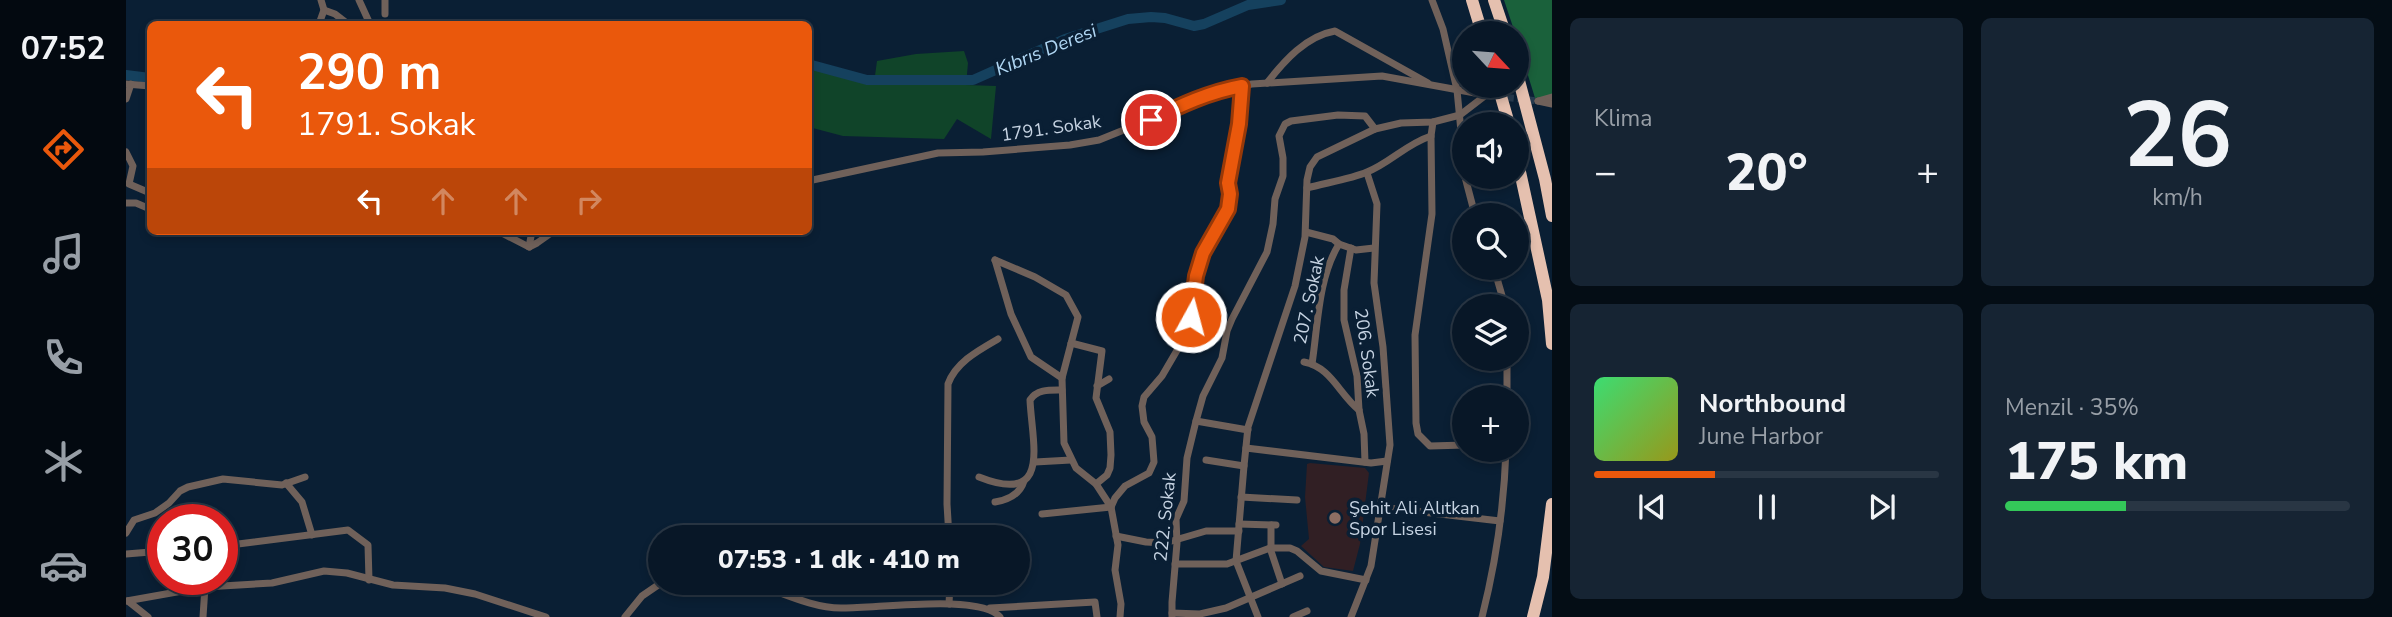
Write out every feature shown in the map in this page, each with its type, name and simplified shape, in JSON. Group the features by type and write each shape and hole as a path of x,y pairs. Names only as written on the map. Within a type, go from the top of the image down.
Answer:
{"highway":[{"path":"1472,0 1478,21"},
{"path":"1494,0 1501,21"},
{"path":"1524,98 1552,216"},
{"path":"1524,189 1545,289 1552,344"},
{"path":"1533,617 1542,577 1552,504"}],"street":[{"path":"320,21 324,10 321,0"},
{"path":"359,0 369,21"},
{"path":"385,0 385,14"},
{"path":"1432,0 1443,29 1452,68"},
{"path":"324,10 344,21"},
{"path":"1267,83 1282,63 1303,46 1323,33 1335,31 1431,85"},
{"name":"1791. Sokak","path":"812,180 938,153 1070,145 1099,140 1151,120 1193,99 1222,89 1242,86 1382,76 1452,89"},
{"path":"126,99 129,84 147,86"},
{"path":"1042,514 1111,506 1125,486 1149,473 1154,463 1152,437 1144,422 1144,397 1162,376 1186,335 1196,276 1203,253 1228,209 1228,183 1239,124 1242,86"},
{"path":"1552,97 1538,101 1552,104"},
{"name":"1791. Sokak","path":"1464,112 1482,98"},
{"path":"1248,430 1196,421 1203,396 1222,358 1231,319 1267,252 1275,199 1283,176 1279,136 1283,127 1291,121 1360,114 1368,119 1375,129"},
{"path":"1258,617 1236,561 1248,430 1295,286 1306,232 1310,167 1317,157 1375,129 1452,117"},
{"path":"1433,121 1430,136 1432,214 1415,335 1416,423 1418,434 1430,446 1452,445"},
{"path":"1307,188 1367,173 1409,145 1430,136"},
{"path":"126,152 133,166 129,184 147,191"},
{"path":"1351,617 1371,566 1390,444 1374,283 1377,204 1367,173"},
{"path":"126,203 136,203 147,208"},
{"path":"1306,232 1333,239 1356,250 1374,248"},
{"path":"506,235 528,247"},
{"path":"528,247 531,235"},
{"path":"528,247 548,235"},
{"name":"207. Sokak","path":"1339,244 1328,268 1308,363 1333,380 1359,410"},
{"name":"206. Sokak","path":"1350,248 1344,290 1344,320 1357,376 1366,462"},
{"path":"1062,378 1031,357 1012,314 995,260 1035,277 1066,295 1078,317 1062,378 1064,443 1076,468 1096,484 1111,506 1118,545 1115,570 1121,604 1119,617"},
{"path":"948,525 948,384 954,372 969,357 998,339"},
{"path":"1072,343 1102,351 1097,405 1110,432 1111,455 1107,475 1096,484"},
{"path":"1097,386 1110,379"},
{"path":"995,502 1013,497 1022,488 1035,462 1030,400 1034,394 1044,390 1062,390"},
{"name":"222. Sokak","path":"1172,615 1176,519 1184,501 1187,458 1196,421"},
{"path":"1246,448 1366,462 1387,461"},
{"path":"1035,462 1071,460"},
{"path":"1206,460 1244,466"},
{"path":"1482,617 1500,521 1505,462"},
{"path":"126,533 134,520 155,513 188,487 223,479 269,485 305,477"},
{"path":"979,477 998,485 1014,486 1026,477"},
{"path":"286,483 302,502 312,535"},
{"path":"1241,497 1297,500"},
{"path":"1380,507 1500,521"},
{"path":"1116,536 1165,543 1206,531 1273,525 1270,548 1282,584"},
{"path":"238,544 348,530 368,545 369,580"},
{"path":"1175,564 1227,564 1270,548 1293,549 1321,571 1366,580"},
{"path":"126,554 147,552"},
{"path":"238,585 272,583 324,571 347,573 393,585 445,588 475,594 546,617"},
{"path":"1172,615 1200,614 1226,608 1300,576"},
{"path":"625,617 648,592"},
{"path":"127,601 160,595"},
{"path":"203,617 204,595"},
{"path":"791,595 832,608 949,604 989,608 1096,602 1097,617"},
{"path":"949,595 949,604"},
{"path":"127,601 148,617"},
{"path":"989,608 1000,617"},
{"path":"1293,617 1307,611"}],"shaded area":[{"name":"Şehit Ali Alıtkan Spor Lisesi","path":"1307,464 1365,468 1369,473 1360,544 1353,571 1324,567 1301,546 1309,539 1305,497"}],"green space":[{"path":"1504,0 1552,0 1552,96 1535,98 1530,82 1530,21 1511,21"},
{"path":"964,51 968,63 966,85 996,86 991,139 957,119 944,139 843,136 812,128 812,69 874,83 877,61 916,54"}],"waterway":[{"name":"Kıbrıs Deresi","path":"812,65 867,80 973,80 1065,39 1128,19 1165,18 1194,26 1248,5 1281,0"},
{"name":"Kıbrıs Deresi","path":"126,75 147,78"}],"tunnel":[{"path":"1512,98 1538,101"}],"place":[{"name":"Şehit Ali Alıtkan Spor Lisesi","path":"1335,518"}],"route":[{"path":"1151,120 1193,99 1222,89 1242,86 1239,124 1228,183 1228,209 1203,253 1196,276 1191,317"}]}
